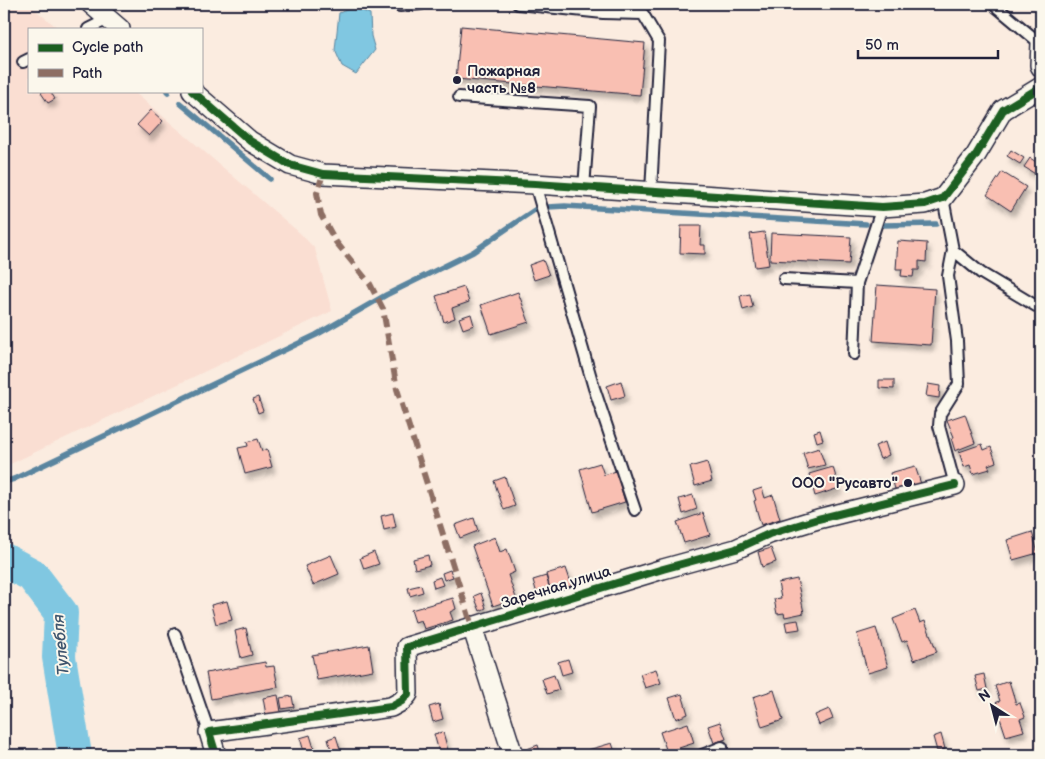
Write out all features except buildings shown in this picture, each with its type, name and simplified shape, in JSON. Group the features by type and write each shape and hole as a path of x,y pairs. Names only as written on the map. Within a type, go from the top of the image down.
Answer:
{"street":[{"path":"91,4 114,24"},
{"path":"1041,43 1041,67"},
{"path":"193,92 250,141 290,165 323,174 535,184 882,208 925,204 943,198 976,155 1003,110 1041,87"},
{"name":"Заречная улица","path":"209,732 391,707 402,702 408,694 407,647 736,548 769,534 955,485"},
{"path":"472,626 513,755"},
{"path":"209,732 216,755"}],"lane":[{"path":"400,6 421,4"},
{"path":"518,4 603,13 643,14"},
{"path":"628,4 643,14 658,41 652,192"},
{"path":"993,4 1041,43"},
{"path":"93,28 114,24"},
{"path":"459,97 590,106 584,188"},
{"path":"535,184 594,388 636,510"},
{"path":"943,198 954,250 948,276 957,341 959,384 940,414 939,426 955,485"},
{"path":"854,354 857,283 882,208"},
{"path":"954,250 981,273 1041,310"},
{"path":"784,279 857,283"},
{"path":"175,634 209,732"},
{"path":"702,755 722,747"}],"shaded area":[{"path":"4,4 28,4 58,28 28,28 28,92 134,92 301,234 315,249 332,311 4,467"}],"water":[{"path":"353,7 370,14 371,36 375,50 356,74 342,66 335,50 339,13"}],"waterway":[{"path":"180,103 270,179"},
{"path":"548,207 565,206 866,224"},
{"path":"4,482 14,479 316,335 386,295 473,252 536,209"},
{"path":"883,225 936,224"},
{"name":"Тулебля","path":"4,560 32,575 61,613 59,657 75,755"}],"marked path":[{"path":"323,174 317,193 321,215 336,242 370,284 383,309 397,389 472,626"}],"cycle path":[{"path":"193,92 250,141 290,165 323,174 535,184 882,207 925,204 943,198 976,155 1003,110 1041,87"},
{"path":"216,755 209,732 391,707 402,701 408,694 407,647 663,569 736,549 769,534 818,519 955,485"}],"place":[{"name":"Пожарная часть №8","path":"457,80"},
{"name":"ООО \"Русавто\"","path":"908,483"}]}
